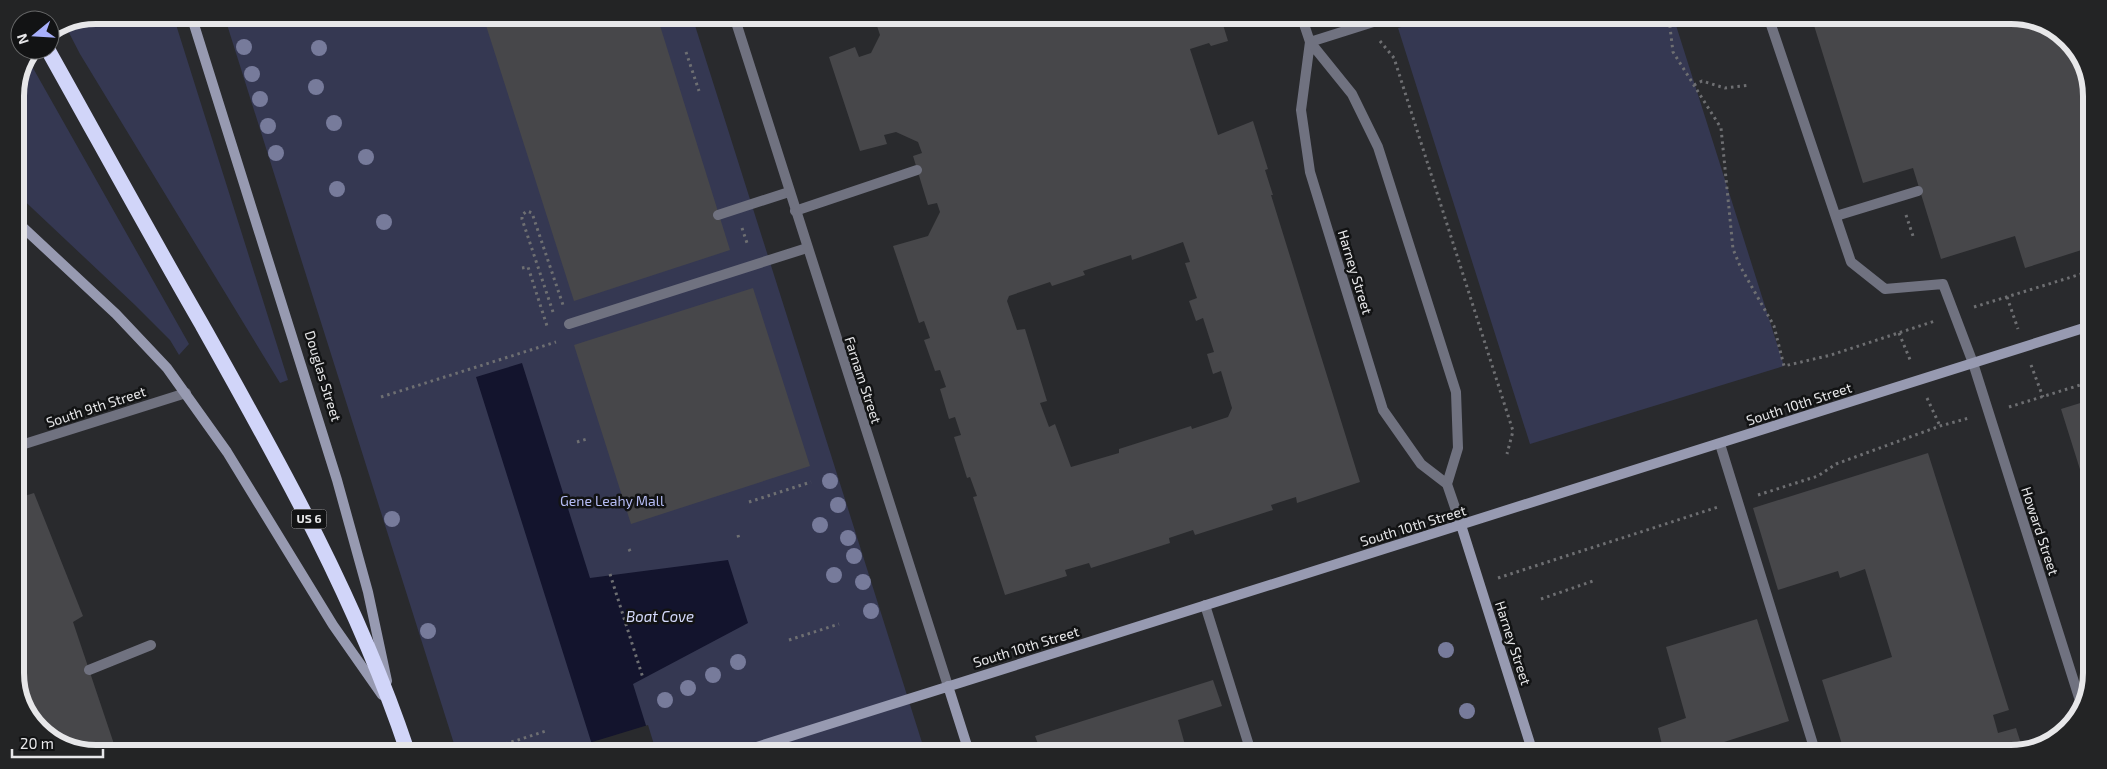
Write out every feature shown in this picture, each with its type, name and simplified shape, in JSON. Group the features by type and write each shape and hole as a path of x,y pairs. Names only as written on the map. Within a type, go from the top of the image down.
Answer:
{"highway":[{"name":"US 6","path":"54,60 308,517 353,611 394,712"},
{"name":"Douglas Street","path":"394,712 405,745"}],"main road":[{"name":"Douglas Street","path":"195,24 344,504 368,592 394,712"},
{"path":"24,228 116,314 167,368 259,501 336,630 394,712"},
{"name":"South 10th Street","path":"762,745 2083,328"},
{"name":"Harney Street","path":"1461,525 1530,745"},
{"name":"Farnam Street","path":"948,686 967,745"}],"street":[{"name":"Farnam Street","path":"736,24 948,686"},
{"name":"Harney Street","path":"1304,24 1310,42 1352,94 1378,147 1456,392 1458,448 1448,484 1461,525"},
{"path":"1310,42 1365,24"},
{"path":"1771,24 1836,216 1918,191"},
{"name":"Harney Street","path":"1310,42 1301,110 1310,172 1383,410 1421,464 1448,484"},
{"path":"795,210 917,170"},
{"path":"718,215 789,192"},
{"name":"Howard Street","path":"1836,216 1851,262 1885,289 1943,284 1956,314 1973,363 2079,697"},
{"path":"569,324 807,248"},
{"name":"South 9th Street","path":"24,444 186,393"},
{"path":"1720,444 1813,745"},
{"path":"1204,605 1249,745"},
{"path":"89,670 150,645"}],"path":[{"path":"1365,24 1394,58 1513,431 1506,454"},
{"path":"1670,24 1673,52 1721,128 1733,249 1748,282 1774,326 1784,366 1831,355 2083,273"},
{"path":"686,52 699,91"},
{"path":"1694,85 1702,81 1725,88 1750,85"},
{"path":"736,209 754,265"},
{"path":"555,320 522,219 522,215 527,211 532,213 569,324"},
{"path":"1906,213 1913,236"},
{"path":"522,268 528,267 549,332"},
{"path":"381,397 556,342"},
{"path":"2044,397 2083,384"},
{"path":"578,442 587,439"},
{"path":"749,502 811,482"},
{"path":"610,574 643,678"},
{"path":"1541,599 1594,581"},
{"path":"789,640 839,624"},
{"path":"502,745 546,731"}],"green space":[{"path":"96,24 176,24 288,380 280,383 80,54 68,29"},
{"name":"Gene Leahy Mall","path":"227,24 695,24 923,745 454,745"},
{"path":"1412,24 1676,24 1784,366 1530,444 1398,28"},
{"path":"31,65 189,344 179,355 170,340 24,200 24,96 25,82"}],"water":[{"name":"Boat Cove","path":"522,363 590,578 728,560 748,623 633,684 652,745 592,745 476,377"}],"pier":[{"path":"648,725 654,745 590,745 589,743"}],"building":[{"path":"486,24 659,24 730,250 574,301"},
{"path":"876,24 1223,24 1228,41 1211,46 1209,43 1190,49 1218,135 1253,121 1268,169 1265,170 1273,195 1271,195 1360,482 1297,503 1296,497 1271,505 1273,510 1195,535 1193,530 1169,538 1170,543 1091,568 1089,563 1065,570 1067,576 1005,595 973,497 977,496 970,477 967,478 954,437 961,435 955,417 949,419 940,389 946,387 940,370 935,371 924,340 930,338 924,321 919,323 893,246 928,236 940,212 937,203 928,205 913,156 922,153 918,142 896,132 884,135 887,144 860,151 829,57 855,47 859,57 871,53 880,35","holes":["1183,242 1190,262 1185,263 1197,298 1189,301 1196,321 1203,318 1214,352 1207,354 1213,374 1221,371 1232,408 1228,417 1192,429 1191,426 1119,449 1119,453 1071,467 1055,424 1049,427 1040,403 1047,401 1025,329 1017,330 1007,301 1009,296 1050,282 1052,286 1085,275 1083,271 1131,255 1132,260"]},
{"path":"1814,24 2025,25 2051,36 2059,42 2074,60 2078,68 2083,91 2083,250 2025,268 2015,236 1941,259 1913,168 1863,183"},
{"path":"753,288 810,466 631,524 574,345"},
{"path":"2083,402 2083,479 2061,409"},
{"path":"1928,453 2009,710 1993,715 1998,733 2016,728 2021,744 1842,745 1822,680 1892,657 1865,569 1840,578 1838,571 1778,590 1753,508"},
{"path":"34,493 83,616 73,622 114,745 82,744 64,738 45,724 29,701 24,678 24,496"},
{"path":"1757,619 1789,721 1715,745 1662,745 1658,728 1686,718 1666,647"},
{"path":"1213,680 1222,706 1178,720 1185,745 1038,745 1035,736"}]}
